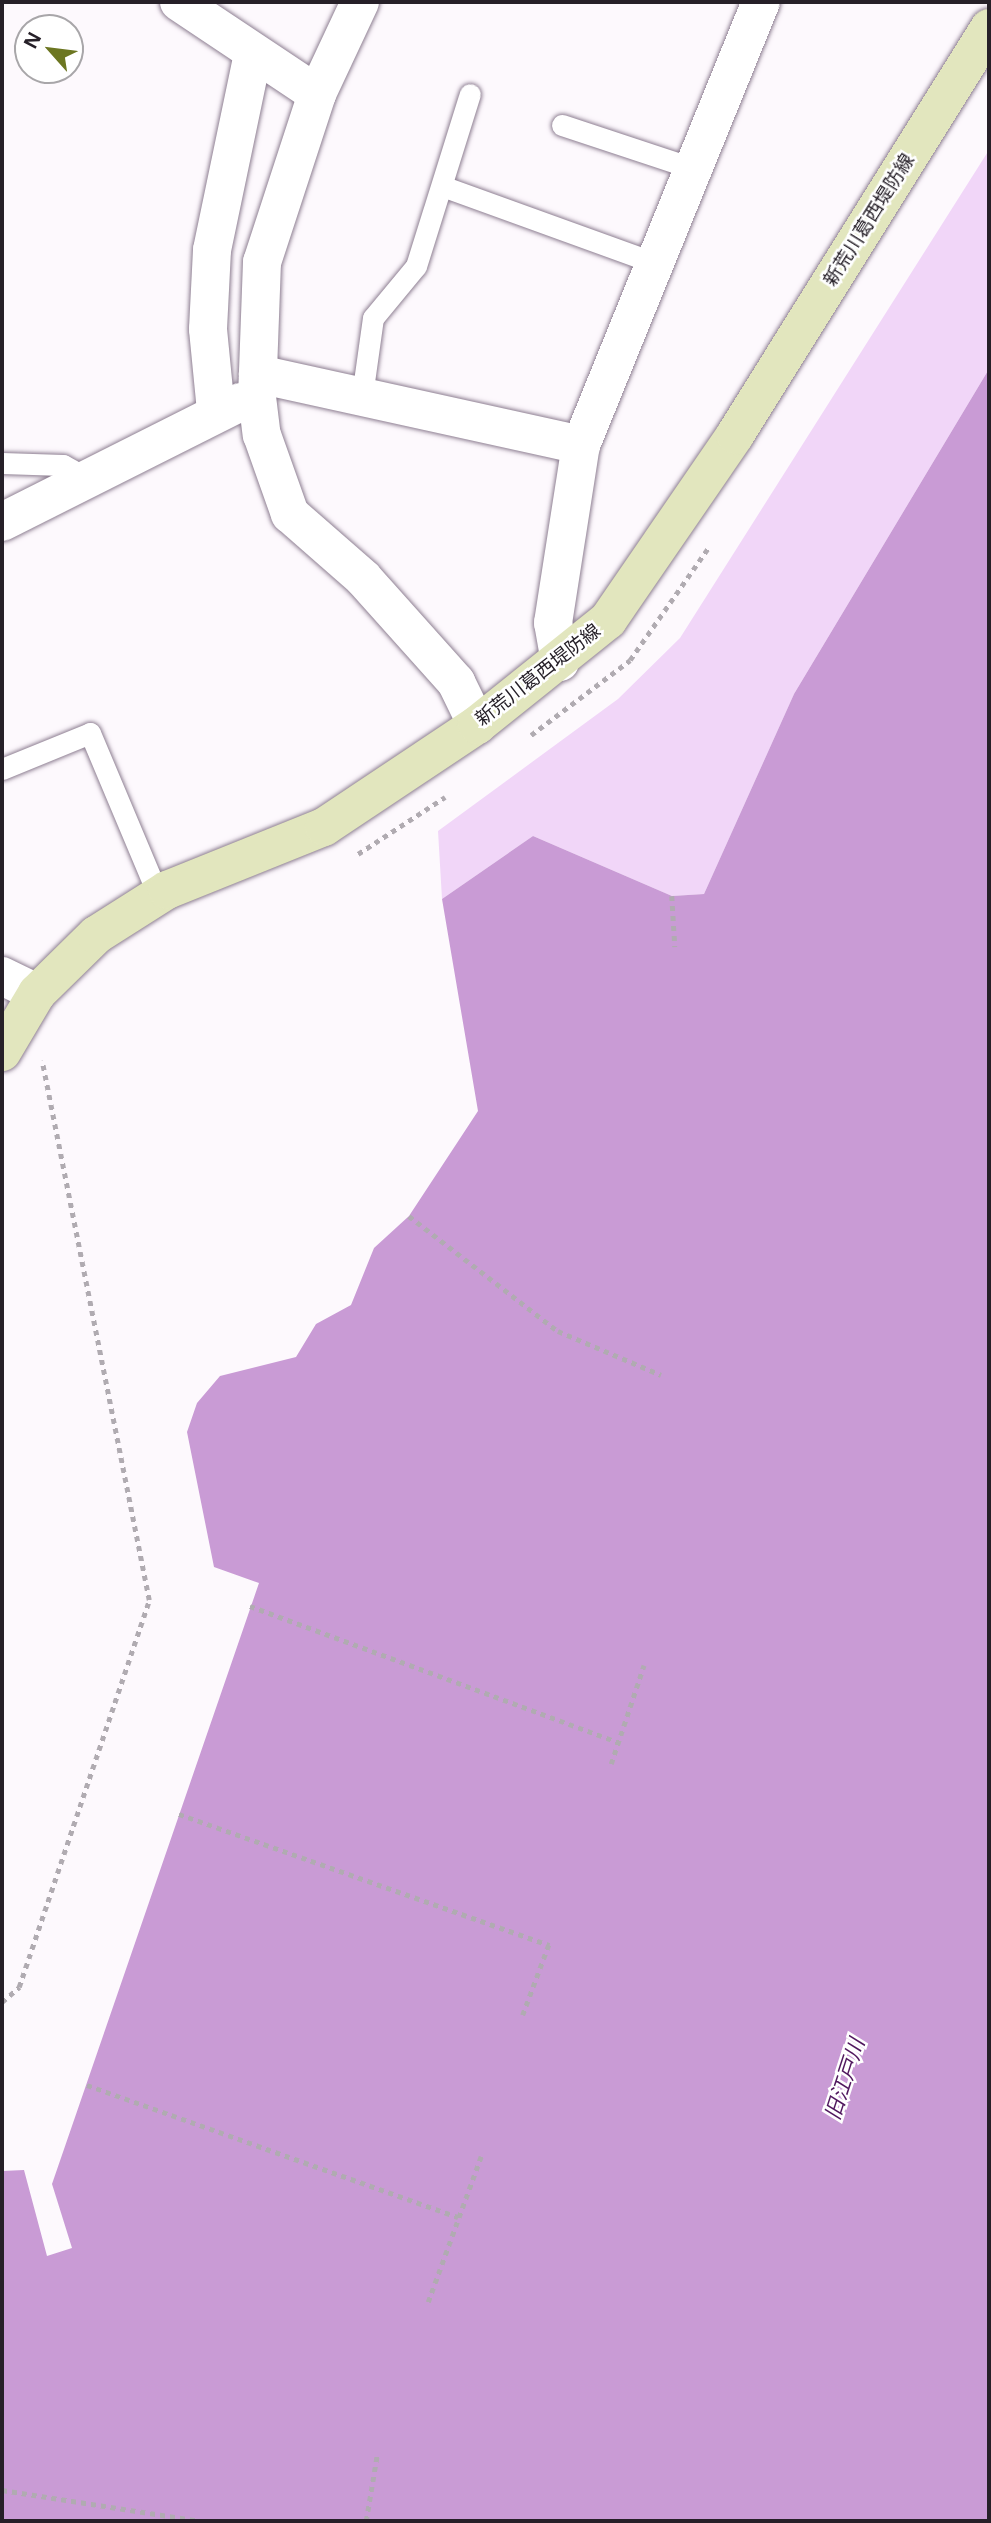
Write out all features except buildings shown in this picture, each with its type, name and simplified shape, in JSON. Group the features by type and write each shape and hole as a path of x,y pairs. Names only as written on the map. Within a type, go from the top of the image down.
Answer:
{"main road":[{"name":"新荒川葛西堤防線","path":"2,1052 37,993 96,935 158,895 324,827 477,725 560,662 608,620 728,446 989,28"}],"street":[{"path":"179,2 253,54 317,94"},
{"path":"360,2 317,94 262,262 258,386 262,435 290,514 363,578 446,671 477,725"},
{"path":"560,662 553,623 581,445 657,264 761,2"},
{"path":"216,411 208,329 212,250 253,54"},
{"path":"2,522 216,411 258,386 362,397 581,445"},
{"path":"2,976 37,993"}],"lane":[{"path":"362,397 373,318 416,266 470,94"},
{"path":"562,125 695,169"},
{"path":"442,186 657,264"},
{"path":"2,463 63,465 85,477"},
{"path":"2,769 90,733 158,895"}],"path":[{"path":"523,741 630,660 710,545"},
{"path":"354,856 448,794"},
{"path":"672,896 675,947"},
{"path":"2,2002 19,1987 149,1600 40,1052"},
{"path":"409,1216 558,1331 661,1375"},
{"path":"250,1606 618,1742"},
{"path":"611,1764 644,1665"},
{"path":"179,1814 549,1945 523,2015"},
{"path":"87,2085 458,2217"},
{"path":"428,2302 481,2156"},
{"path":"366,2521 377,2455"},
{"path":"2,2490 199,2521"}],"shaded area":[{"path":"989,150 989,369 794,694 704,894 672,896 533,836 442,899 438,831 618,699 680,638"}],"water":[{"name":"旧江戸川","path":"989,369 989,2521 2,2521 2,2171 24,2170 47,2256 72,2248 52,2184 259,1583 214,1567 187,1432 197,1403 220,1376 296,1357 316,1324 351,1305 374,1248 409,1216 478,1111 442,899 533,836 672,896 704,894 794,694"}]}
